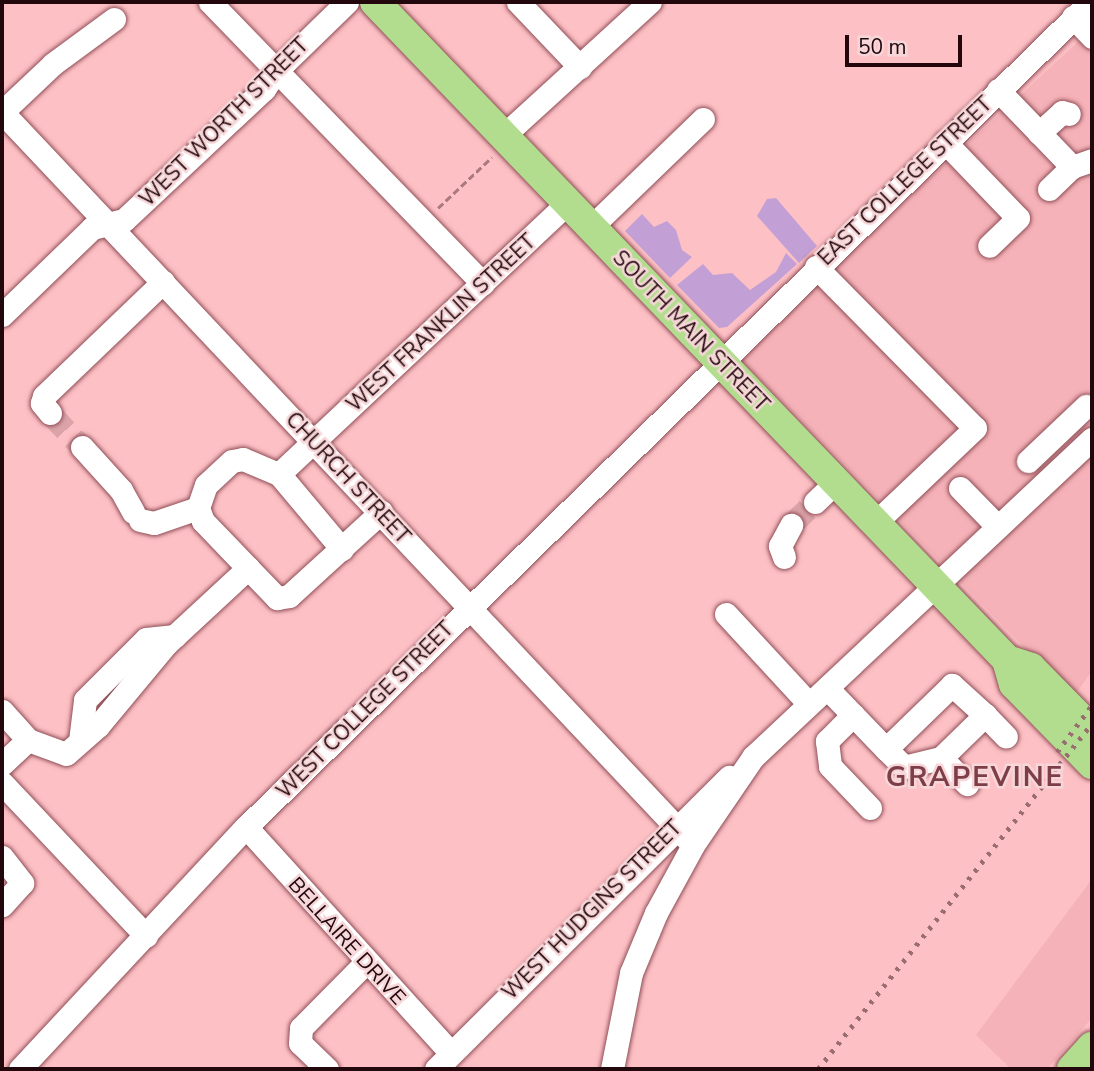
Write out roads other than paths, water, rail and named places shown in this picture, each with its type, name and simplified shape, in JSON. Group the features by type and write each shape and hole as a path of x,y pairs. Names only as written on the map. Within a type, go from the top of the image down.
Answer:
{"main road":[{"name":"SOUTH MAIN STREET","path":"375,2 498,147 567,204 720,359 1007,660 1014,684 1092,764"},
{"name":"SOUTH MAIN STREET","path":"1007,660 1031,667 1092,730"},
{"path":"1072,1069 1092,1047"}],"street":[{"path":"210,2 483,284"},
{"name":"WEST WORTH STREET","path":"2,315 92,228 124,220 264,89 276,71 347,2"},
{"path":"518,2 580,67"},
{"path":"498,147 650,2"},
{"path":"1082,10 1092,37"},
{"name":"EAST COLLEGE STREET","path":"720,359 1082,10"},
{"path":"2,112 53,64 114,19"},
{"path":"998,90 1039,133 1082,163 1049,189"},
{"path":"1039,133 1062,111 1069,114"},
{"name":"CHURCH STREET","path":"2,112 693,845"},
{"path":"590,228 703,119"},
{"path":"945,142 1018,218 989,246"},
{"name":"WEST FRANKLIN STREET","path":"279,474 567,204"},
{"path":"816,267 975,428 876,523"},
{"path":"50,413 42,403 44,396 163,282"},
{"name":"WEST COLLEGE STREET","path":"20,1069 246,827 720,359"},
{"path":"1028,461 1086,406"},
{"path":"1055,435 1074,456"},
{"name":"WEST HUDGINS STREET","path":"443,1061 675,827 754,757 1092,439"},
{"path":"82,447 121,490 136,516 154,523 198,508"},
{"path":"342,549 283,484 279,474 243,459 232,461 206,485 198,508 202,521 277,598 289,596 342,549 381,512"},
{"path":"815,502 837,481"},
{"path":"960,488 998,527"},
{"path":"782,551 791,525"},
{"path":"2,711 28,740 66,754 80,741 85,700 146,639 175,636 248,568"},
{"path":"726,614 809,704"},
{"path":"886,749 952,684 1006,737"},
{"path":"827,688 904,766 941,758 985,715"},
{"path":"853,715 827,741 830,766 870,808"},
{"path":"2,764 28,740"},
{"name":"WEST HUDGINS STREET","path":"612,1069 631,973 693,845 754,757"},
{"path":"941,758 967,784"},
{"path":"2,783 146,936"},
{"name":"BELLAIRE DRIVE","path":"246,827 365,963 443,1061"},
{"path":"2,857 22,883 2,905"},
{"path":"327,1069 299,1043 301,1028 365,963"}],"tunnel":[{"path":"50,413 82,447"},
{"path":"791,525 815,502"}],"railway":[{"path":"1057,752 1092,705"},
{"path":"818,1069 1092,723"}],"district":[{"name":"GRAPEVINE","path":"975,777"}]}
